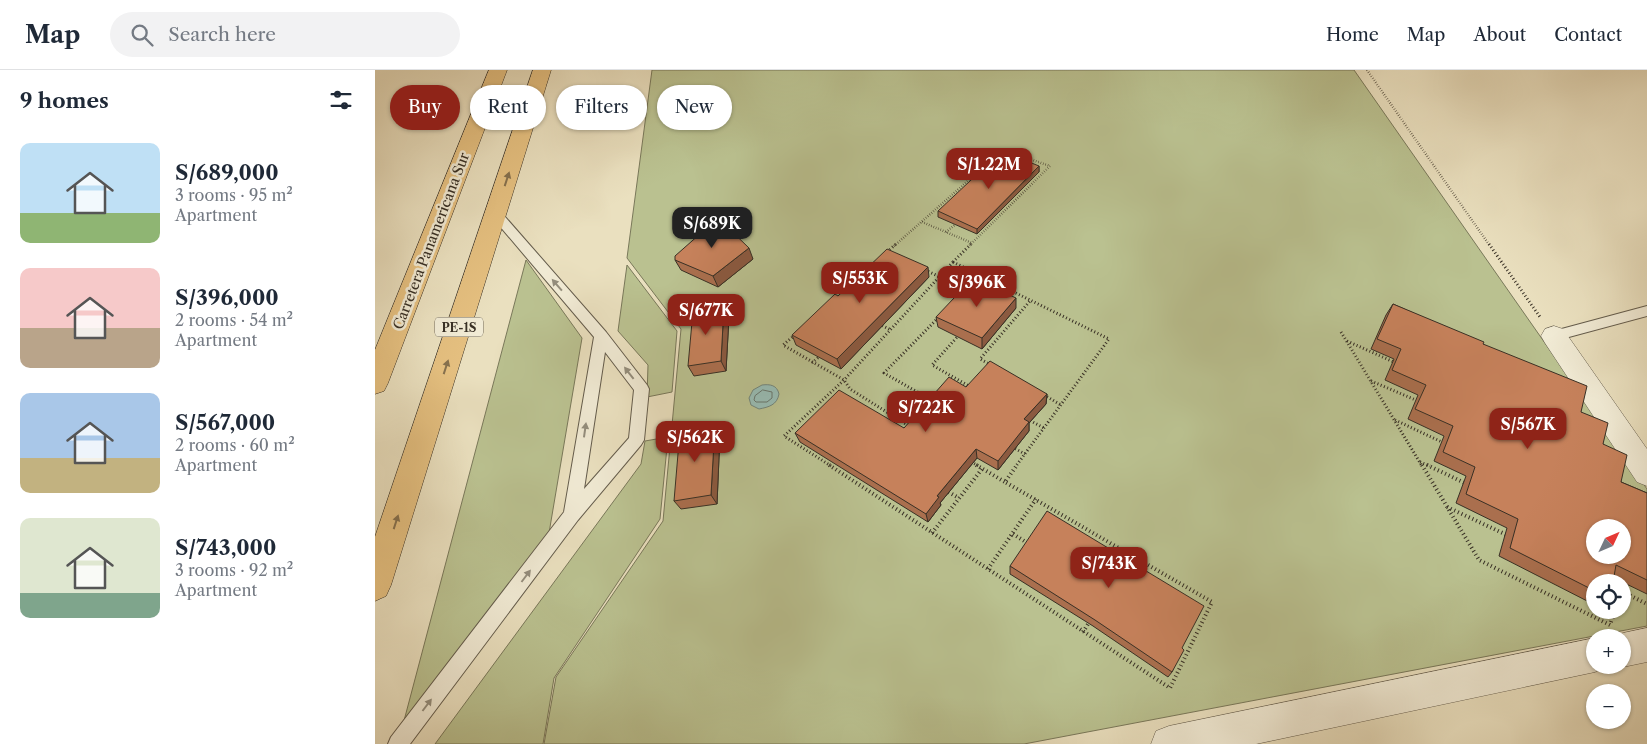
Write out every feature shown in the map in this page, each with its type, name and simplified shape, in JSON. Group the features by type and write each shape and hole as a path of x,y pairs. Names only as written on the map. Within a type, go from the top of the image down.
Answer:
{"highway":[{"name":"Carretera Panamericana Sur","path":"375,383 498,70"},
{"name":"PE-1S","path":"375,585 542,70"}],"street":[{"path":"1554,336 1647,473"},
{"path":"1631,648 1647,645"},
{"path":"1169,744 1586,658"}],"lane":[{"path":"397,744 572,515 636,440 642,389 601,336 496,214"},
{"path":"1554,336 1647,311"},
{"path":"572,515 601,336"}],"path":[{"path":"1367,70 1554,336"},
{"path":"881,258 1003,150 1050,166 953,262 844,380 784,436 1170,688 1212,602 965,459"},
{"path":"1021,165 1028,158"},
{"path":"967,182 975,185"},
{"path":"1007,198 1014,201"},
{"path":"946,232 959,221"},
{"path":"923,222 972,244"},
{"path":"953,262 1109,339 1005,482"},
{"path":"922,268 940,277"},
{"path":"996,368 980,359 1030,301"},
{"path":"934,402 884,373 938,318"},
{"path":"877,322 891,330"},
{"path":"963,330 932,365 975,390"},
{"path":"798,332 783,345 844,380 850,389 915,429"},
{"path":"1341,332 1479,560 1586,613"},
{"path":"1347,340 1399,364"},
{"path":"812,363 827,349"},
{"path":"1371,380 1424,404"},
{"path":"1037,391 1061,405"},
{"path":"811,411 819,416"},
{"path":"1027,419 1044,428"},
{"path":"1394,420 1447,444"},
{"path":"901,431 907,424"},
{"path":"1008,445 1025,454"},
{"path":"1420,462 1473,487"},
{"path":"932,533 982,469"},
{"path":"855,483 861,477"},
{"path":"942,488 959,498"},
{"path":"988,569 1036,499"},
{"path":"1447,507 1517,540"},
{"path":"1013,534 1036,549"},
{"path":"1126,562 1131,555"},
{"path":"1631,596 1647,604"},
{"path":"1083,632 1093,616"},
{"path":"1599,619 1611,625 1613,619"},
{"path":"1182,641 1190,646"}],"green space":[{"path":"652,70 1354,70 1647,489 1647,626 1631,629 1586,629 1586,638 1024,744 544,744 556,677 663,521 681,329 627,258 644,130 647,130 647,108"},
{"path":"526,260 582,338 549,533 401,732"},
{"path":"627,265 677,331 672,392 647,397 648,365 618,331"},
{"path":"668,437 660,519 554,678 543,744 435,744 641,464 645,441"}],"water":[{"path":"762,385 773,386 779,394 774,403 759,409 751,405 749,398 753,390"}],"building":[{"path":"1002,151 1039,166 977,229 938,211"},
{"path":"718,218 749,248 713,276 675,260 675,256"},
{"path":"887,249 928,267 837,359 792,335 835,294 838,296"},
{"path":"973,278 1016,298 982,338 936,317"},
{"path":"1393,304 1484,342 1483,344 1587,386 1581,412 1608,423 1603,444 1627,455 1621,482 1647,493 1647,580 1616,565 1614,574 1586,574 1586,586 1510,548 1518,519 1466,494 1475,467 1443,452 1453,426 1415,409 1426,385 1392,370 1401,349 1377,339"},
{"path":"724,306 721,361 688,366 693,311"},
{"path":"990,361 1047,394 1024,419 1029,422 998,461 976,449 937,496 939,497 926,514 795,433 839,390 904,428 949,377 966,387"},
{"path":"715,424 711,495 674,501 680,430"},
{"path":"1047,511 1204,606 1172,672 1010,566"}]}
